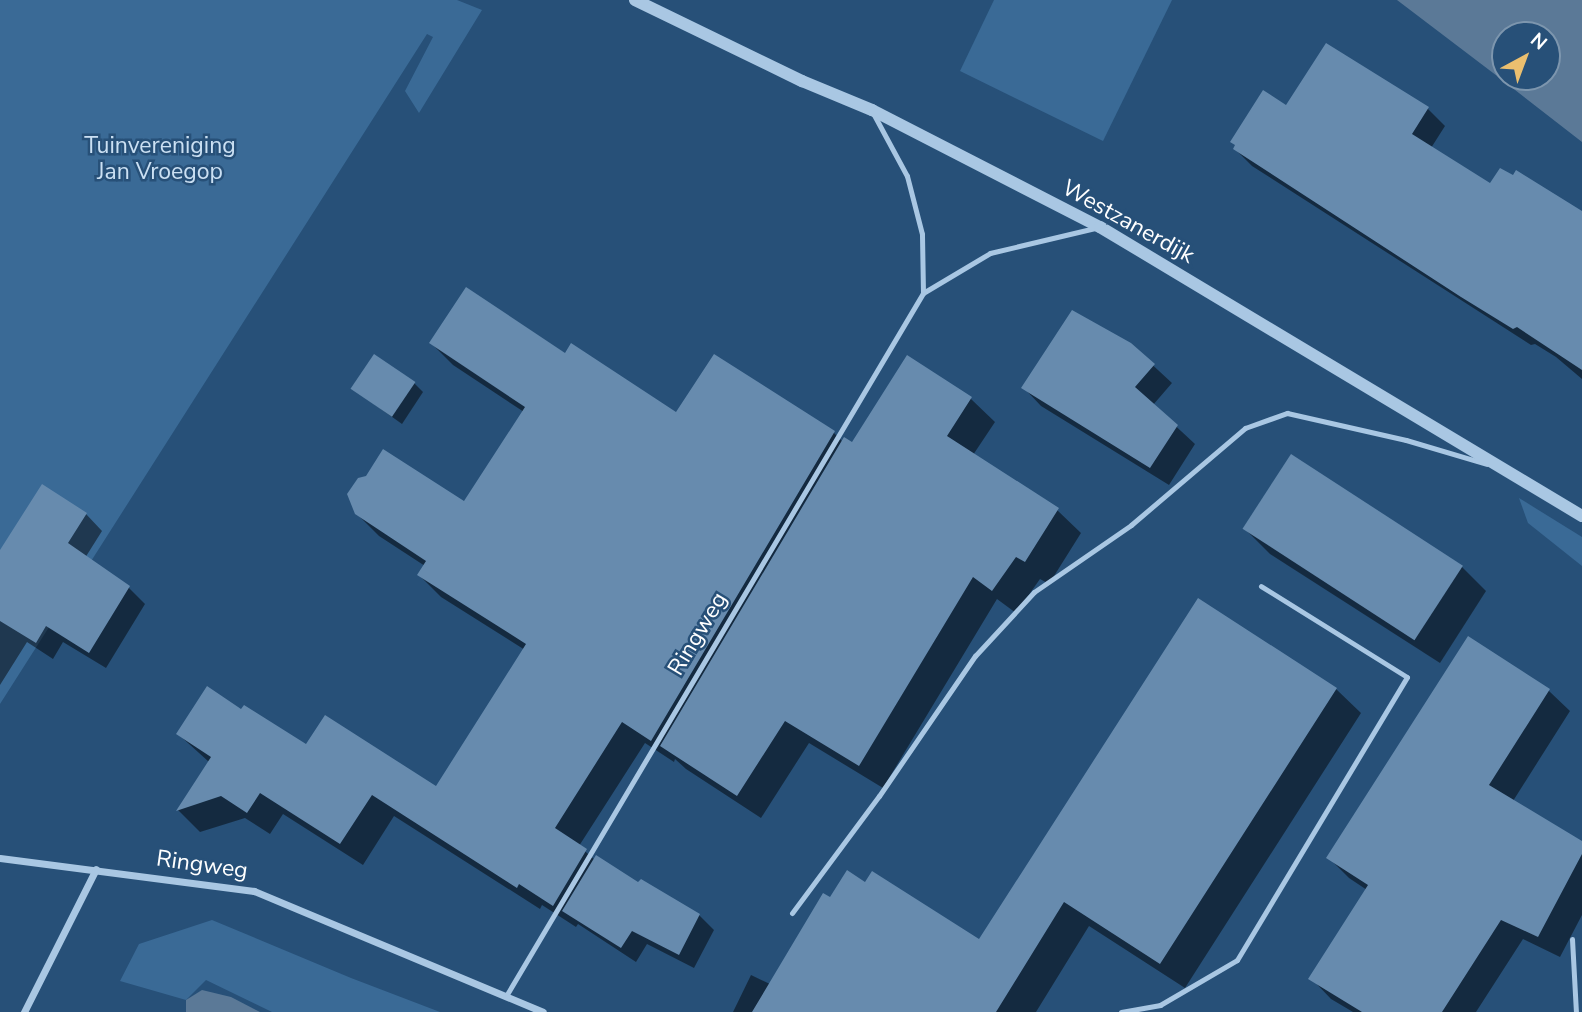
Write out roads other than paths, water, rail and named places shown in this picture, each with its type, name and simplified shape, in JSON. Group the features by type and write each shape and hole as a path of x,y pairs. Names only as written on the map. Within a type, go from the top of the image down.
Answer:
{"street":[{"name":"Westzanerdijk","path":"635,0 802,81 872,110 1100,227 1582,516"},
{"name":"Ringweg","path":"0,858 254,891 543,1012"},
{"path":"24,1012 96,869"}],"lane":[{"path":"872,110 907,176 922,234 923,292"},
{"name":"Ringweg","path":"506,996 923,292 990,253 1100,227"},
{"path":"792,913 879,796 975,656 1034,592 1132,526 1245,428 1287,413 1406,440 1507,470"},
{"path":"1121,1012 1160,1005 1237,960 1407,677 1261,586"},
{"path":"1572,939 1576,1012"}],"park label":[{"name":"Tuinvereniging Jan Vroegop","path":"160,159"}]}
